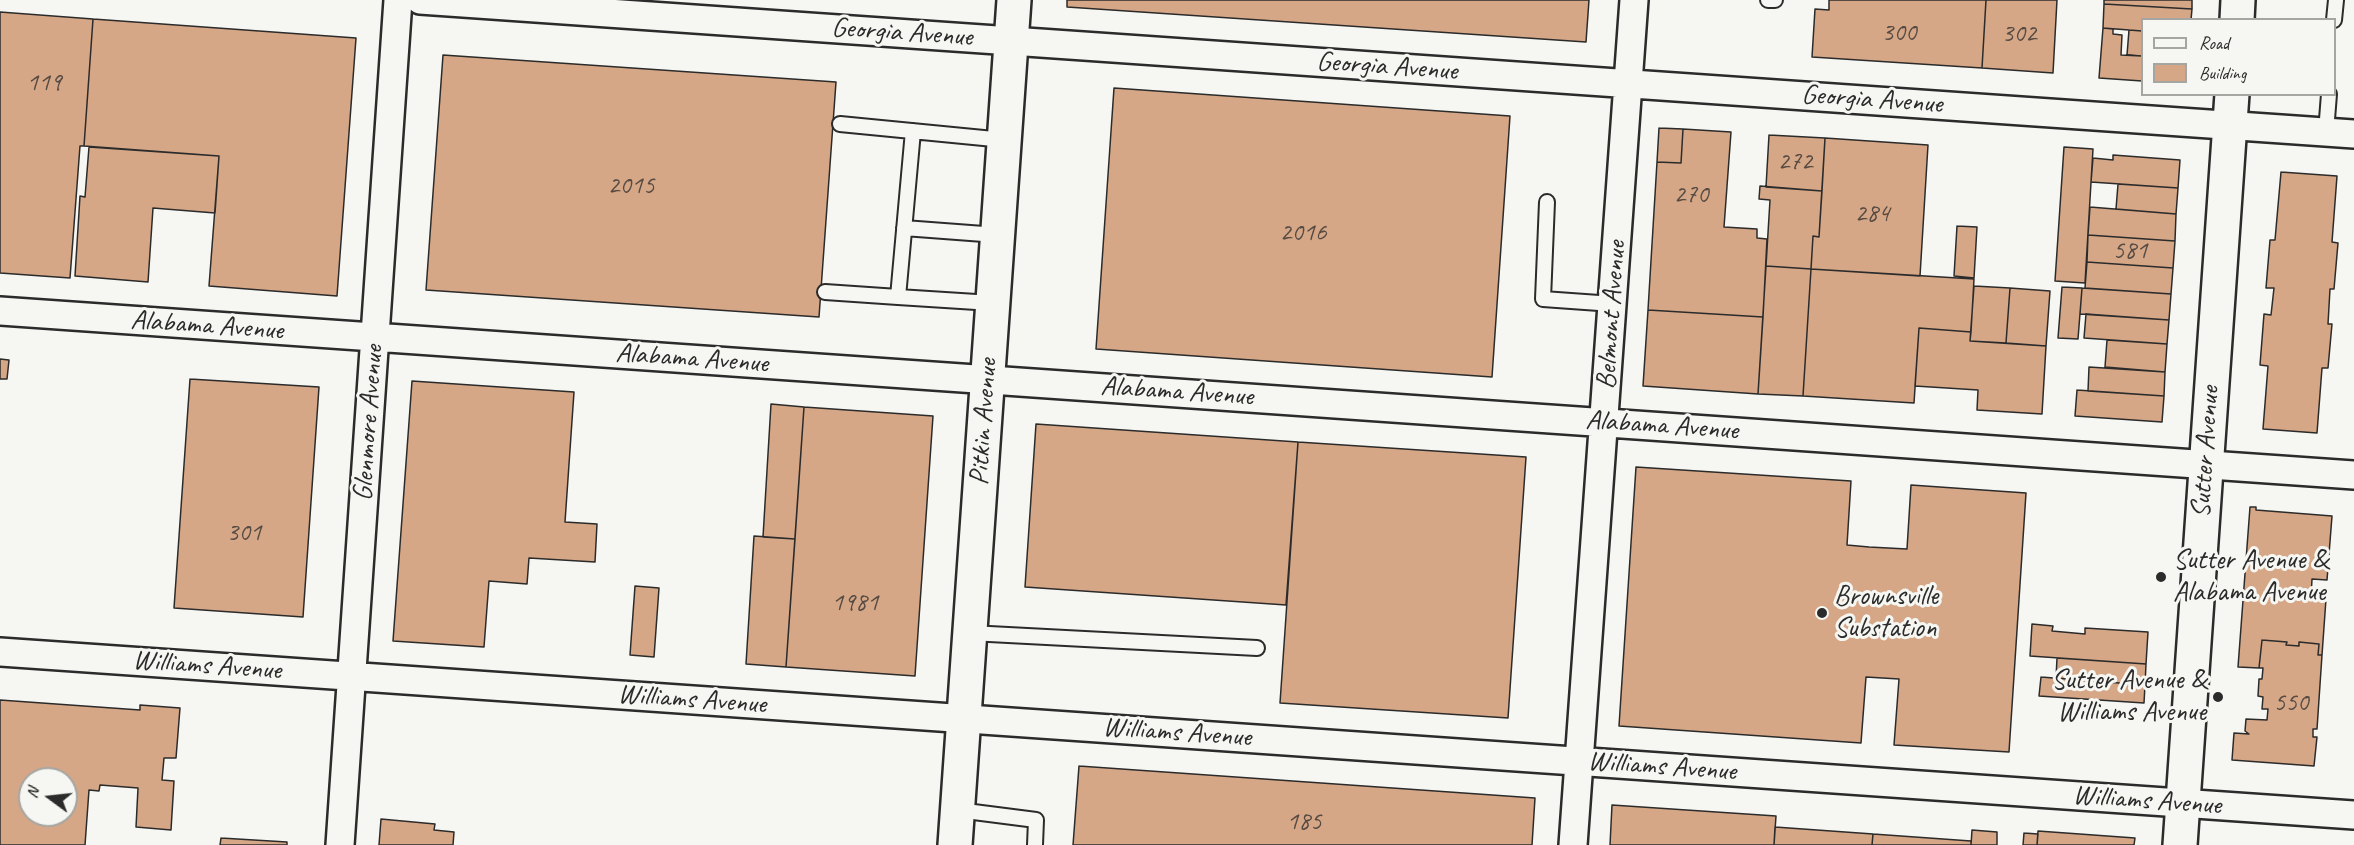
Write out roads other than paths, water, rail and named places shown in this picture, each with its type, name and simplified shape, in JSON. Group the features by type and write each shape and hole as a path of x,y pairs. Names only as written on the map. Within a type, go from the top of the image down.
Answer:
{"street":[{"name":"Glenmore Avenue","path":"340,845 398,0"},
{"name":"Georgia Avenue","path":"420,0 1629,84 2231,110 2326,132 2354,134"},
{"name":"Pitkin Avenue","path":"955,845 1014,0"},
{"name":"Belmont Avenue","path":"1574,845 1634,0"},
{"path":"2237,18 2238,0"},
{"name":"Sutter Avenue","path":"2180,845 2231,110"},
{"name":"Alabama Avenue","path":"0,311 2354,475"},
{"name":"Williams Avenue","path":"0,652 2354,815"}],"lane":[{"path":"1768,0 1775,0"},
{"path":"2334,18 2336,0"},
{"path":"2326,132 2329,96"},
{"path":"840,124 1004,140"},
{"path":"898,297 913,131"},
{"path":"1547,202 1543,299 1613,304"},
{"path":"904,228 997,235"},
{"path":"825,292 992,303"},
{"path":"970,633 1257,648"},
{"path":"958,810 1036,820 1035,845"}],"place":[{"name":"Sutter Avenue & Alabama Avenue","path":"2161,577"},
{"name":"Brownsville Substation","path":"1822,613"},
{"name":"Sutter Avenue & Williams Avenue","path":"2218,697"}]}
